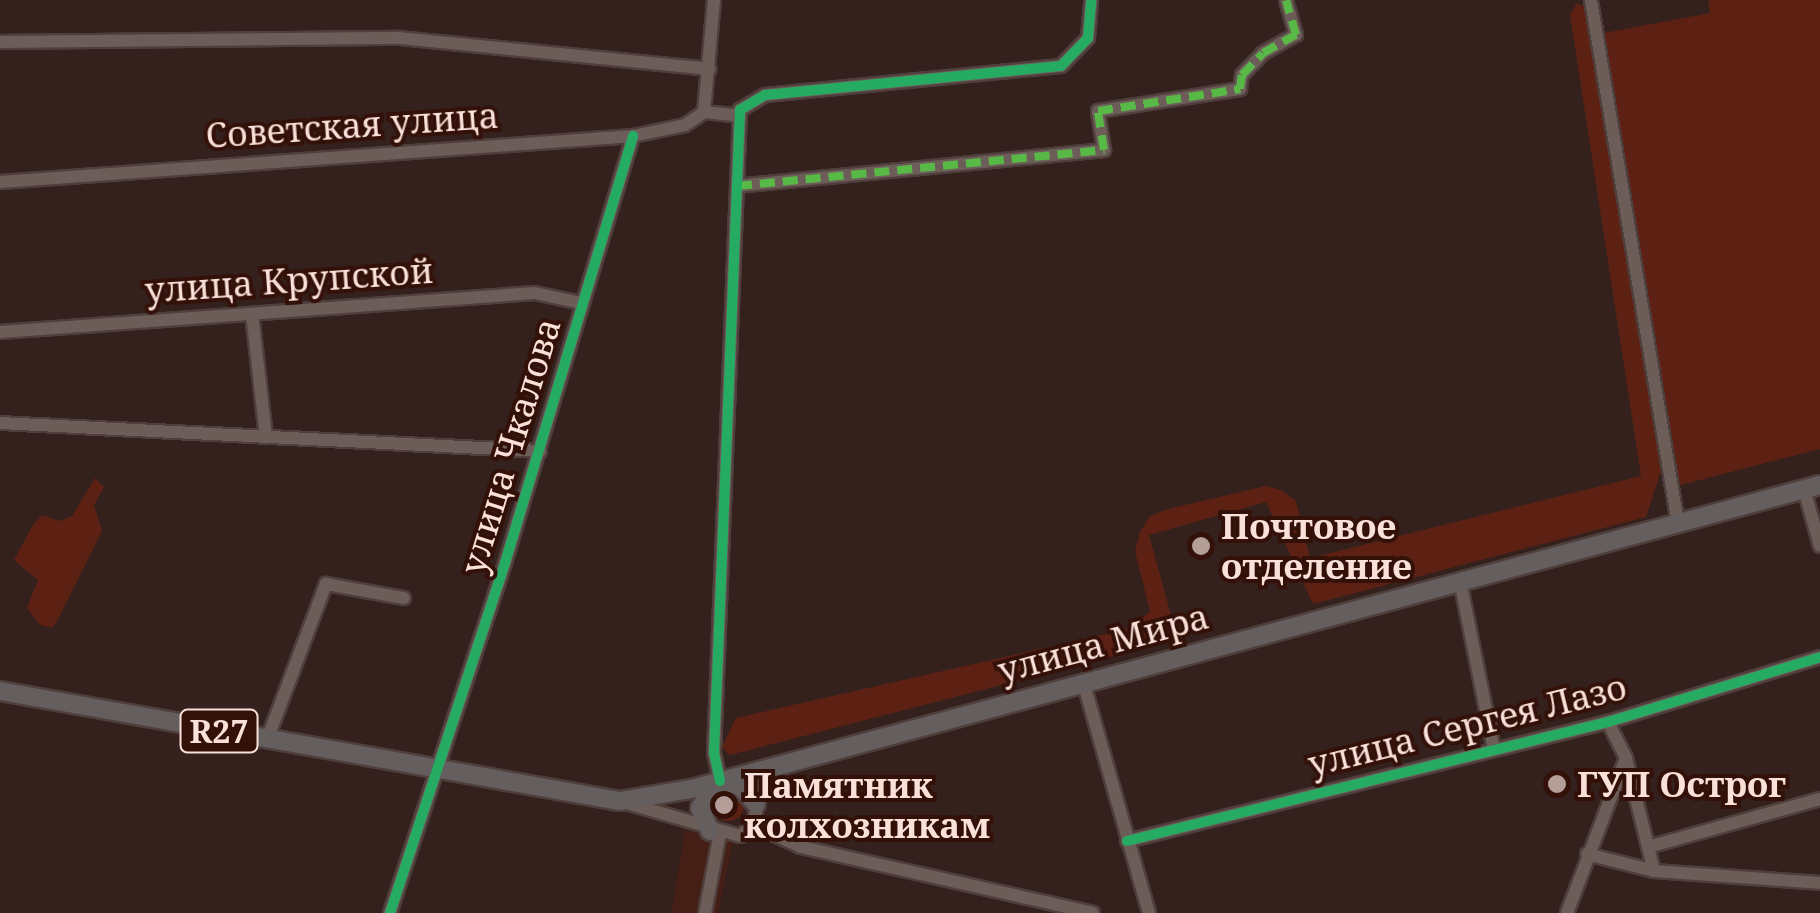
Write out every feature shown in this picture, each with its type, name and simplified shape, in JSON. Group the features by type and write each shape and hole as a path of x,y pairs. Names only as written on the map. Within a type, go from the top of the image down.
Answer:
{"main road":[{"name":"улица Мира","path":"720,782 1083,680 1812,487"},
{"name":"R27","path":"0,691 620,800 720,782"},
{"path":"715,832 700,808 720,782 740,786 756,804"}],"street":[{"path":"714,0 704,112 740,116"},
{"path":"720,782 714,754 740,116 744,105 765,95 1060,66 1088,38 1091,0"},
{"path":"737,186 1104,150 1098,111 1240,89 1242,75 1263,54 1296,35 1286,0"},
{"path":"1591,0 1678,523"},
{"path":"0,42 399,38 709,69"},
{"name":"Советская улица","path":"0,182 633,136 685,125 704,112"},
{"name":"улица Чкалова","path":"390,913 540,452 633,136"},
{"name":"улица Крупской","path":"0,332 535,293 581,303"},
{"path":"252,314 266,437"},
{"name":"улица Чкалова","path":"0,423 540,452"},
{"path":"1812,487 1820,546"},
{"path":"1460,581 1494,750"},
{"path":"266,740 326,584 404,598"},
{"name":"улица Сергея Лазо","path":"1126,841 1608,722 1820,657"},
{"path":"1083,680 1149,913"},
{"path":"1608,722 1626,758 1654,872"},
{"path":"1567,913 1626,758"},
{"path":"620,800 715,832 740,836 753,825 765,770"},
{"path":"1648,847 1820,798"},
{"path":"753,825 802,847 1094,913"},
{"path":"705,913 715,832"},
{"path":"1587,854 1654,872 1820,883"}],"shaded area":[{"path":"1708,0 1820,0 1820,449 1677,486 1604,33 1710,13"},
{"path":"1577,3 1585,7 1662,468 1646,517 1313,604 1266,502 1149,535 1172,619 1156,645 729,755 722,747 736,718 1132,628 1150,611 1135,551 1140,532 1150,516 1168,509 1266,486 1281,490 1296,501 1310,558 1641,476 1570,15"},
{"path":"95,478 104,487 94,505 102,531 58,619 52,628 40,625 27,608 38,580 14,560 42,515 59,521 72,516"},
{"path":"728,789 739,794 744,805 739,816 728,821 717,816 712,805 717,794"},
{"path":"685,830 733,842 718,913 671,913"}],"marked path":[{"path":"737,186 1104,150 1098,111 1240,89 1242,75 1263,53 1296,35 1286,0"}],"cycle path":[{"path":"720,781 714,753 740,110 765,95 1061,66 1088,38 1091,0"},
{"path":"390,913 505,563 633,136"},
{"path":"1127,841 1608,722 1820,657"}],"place":[{"name":"Почтовое отделение","path":"1201,546"},
{"name":"ГУП Острог","path":"1557,784"},
{"name":"Памятник колхозникам","path":"724,805"}]}
